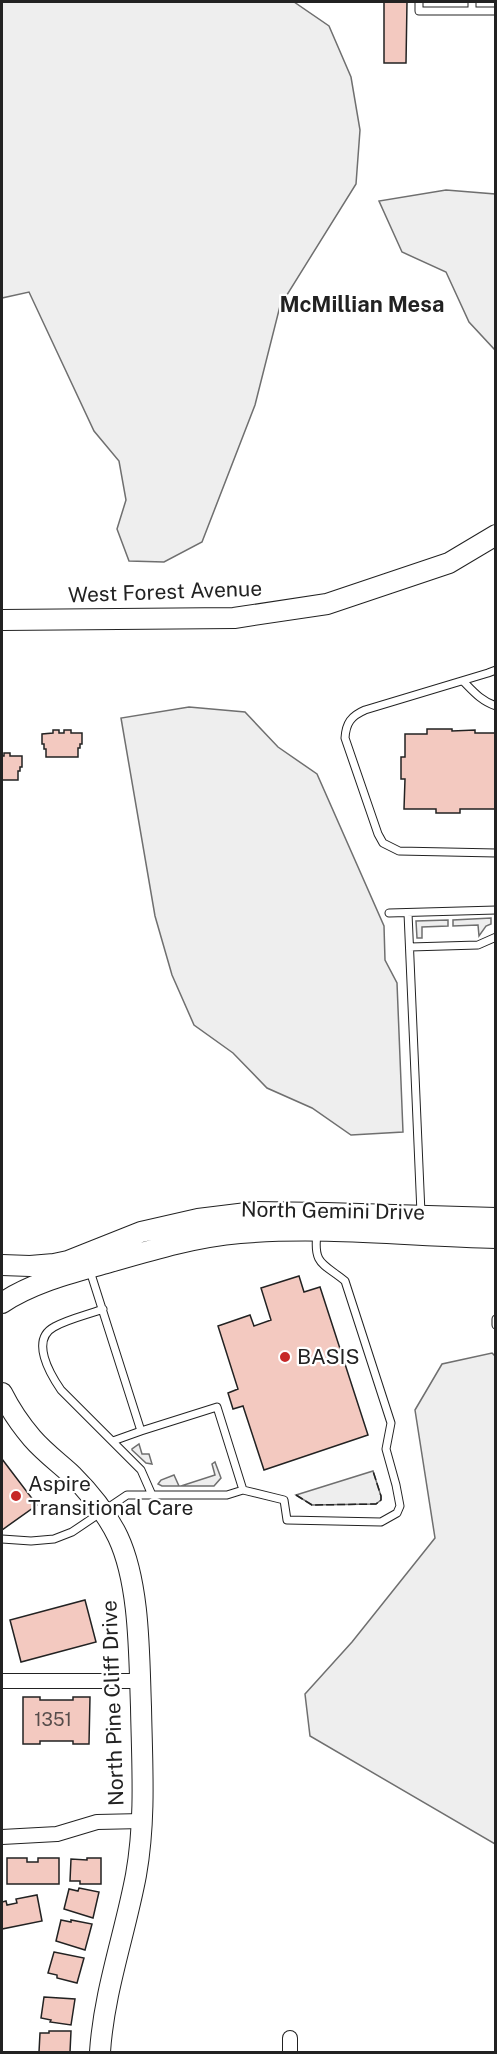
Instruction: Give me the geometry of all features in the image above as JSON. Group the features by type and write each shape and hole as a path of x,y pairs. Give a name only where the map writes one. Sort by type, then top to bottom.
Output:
{"street":[{"name":"West Forest Avenue","path":"2,620 234,618 327,604 449,563 495,535"},
{"name":"North Gemini Drive","path":"2,1265 30,1266 61,1262 141,1232 226,1215 277,1212 495,1218"},
{"name":"North Gemini Drive","path":"2,1282 2,1301 46,1280 190,1240 239,1233 317,1231 495,1238"},
{"name":"North Pine Cliff Drive","path":"2,1393 7,1405 33,1440 89,1493 102,1510 118,1537 130,1570 140,1681 142,1821 136,1873 111,1978 103,2019 100,2052"},
{"path":"2,1681 140,1681"},
{"path":"2,1837 57,1834 97,1822 142,1821"},
{"path":"290,2038 290,2052"}],"lane":[{"path":"419,2 419,11 495,11"},
{"path":"472,2 472,11"},
{"path":"495,669 354,715 346,729 345,738 383,843 399,851 495,853"},
{"path":"463,681 487,703 495,706"},
{"path":"389,913 495,910"},
{"path":"408,913 421,1216"},
{"path":"410,947 478,945 495,937"},
{"path":"2,1539 31,1541 54,1539 72,1532 127,1495 226,1495 243,1490 284,1500 287,1520 381,1522 397,1513 400,1506 386,1449 391,1423 345,1281 322,1265 316,1252 317,1231"},
{"path":"89,1268 141,1431"},
{"path":"103,1309 52,1328 44,1336 43,1355 52,1378 60,1390 141,1470 152,1495"},
{"path":"495,1318 495,1324"},
{"path":"113,1441 217,1407 243,1490"}],"shaded area":[{"path":"2,2 294,2 329,26 351,77 360,130 356,184 280,306 255,405 202,542 164,562 129,561 117,529 126,500 119,461 94,431 29,292 2,298"},
{"path":"446,190 495,194 495,350 469,322 446,272 402,252 379,201"},
{"path":"189,707 245,712 278,747 317,774 384,926 385,960 397,983 403,1132 351,1135 312,1108 267,1088 233,1053 194,1025 172,975 155,916 121,718"},
{"path":"491,918 491,924 486,926 479,936 478,925 453,926 453,920"},
{"path":"448,920 448,926 422,927 422,938 417,938 416,921"},
{"path":"492,1353 496,1357 495,1844 310,1736 305,1694 352,1642 435,1538 415,1410 442,1364"},
{"path":"139,1444 142,1454 149,1454 152,1464 146,1463 132,1450"},
{"path":"215,1462 221,1478 214,1486 181,1486 215,1475 212,1464"},
{"path":"373,1471 381,1496 381,1500 376,1504 312,1505 296,1495"},
{"path":"174,1475 179,1486 158,1484 161,1480"}],"building":[{"path":"384,2 407,2 406,63 384,63"},
{"path":"427,729 496,733 496,809 460,809 460,813 436,813 436,809 404,809 405,779 401,779 401,757 405,757 405,734 427,734"},
{"path":"53,730 59,730 59,733 71,730 71,733 82,733 82,744 78,748 78,757 46,757 42,734 53,733"},
{"path":"4,753 10,753 10,756 22,756 22,767 18,771 18,780 2,780"},
{"name":"BASIS","path":"299,1276 304,1292 320,1287 368,1435 264,1470 243,1406 233,1409 228,1393 238,1389 218,1326 250,1315 254,1326 271,1320 261,1288"},
{"name":"Aspire Transitional Care","path":"2,1459 37,1505 2,1530"},
{"path":"85,1600 96,1642 21,1662 10,1620"},
{"path":"23,1697 40,1697 40,1700 73,1700 73,1697 90,1697 89,1744 73,1744 73,1741 40,1741 40,1744 23,1744"},
{"path":"7,1858 27,1858 27,1862 38,1862 38,1858 59,1858 59,1884 7,1884"},
{"path":"87,1858 101,1858 101,1884 80,1884 80,1881 70,1881 71,1859 87,1860"},
{"path":"79,1888 99,1892 93,1918 64,1909 69,1889 78,1891"},
{"path":"37,1895 42,1921 2,1929 2,1902 6,1901 7,1905 17,1903 16,1899"},
{"path":"61,1920 92,1924 85,1950 56,1941"},
{"path":"54,1952 84,1958 77,1983 48,1973"},
{"path":"44,1997 75,1999 71,2025 50,2022 51,2020 41,2018"},
{"path":"49,2031 71,2031 70,2052 39,2052 40,2033 49,2033"}],"fence":[{"path":"296,1495 312,1505 376,1504 381,1500 381,1496 373,1471"}],"place":[{"name":"BASIS","path":"285,1357"},
{"name":"Aspire Transitional Care","path":"16,1496"}],"district":[{"name":"McMillian Mesa","path":"362,304"}]}
